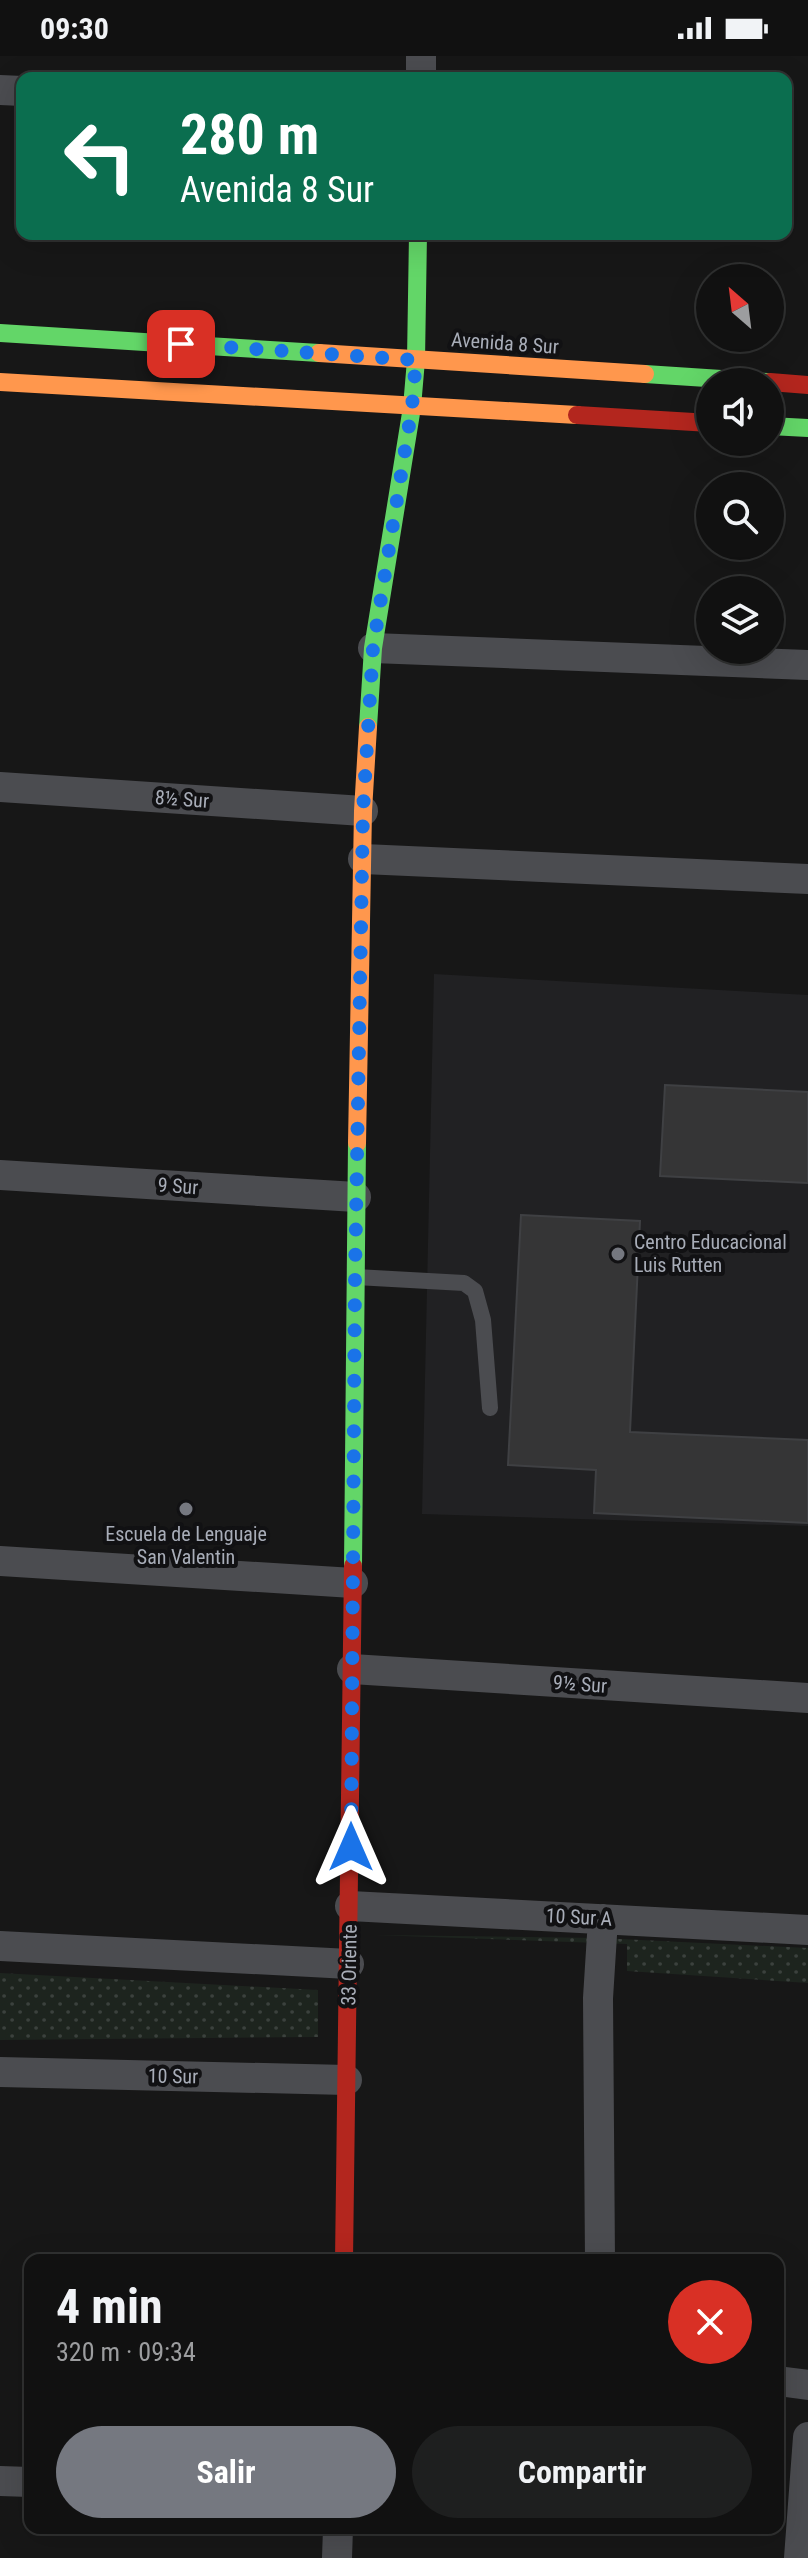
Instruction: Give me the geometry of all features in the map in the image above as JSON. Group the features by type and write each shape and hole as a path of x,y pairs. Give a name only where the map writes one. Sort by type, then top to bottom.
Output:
{"street":[{"name":"33 Oriente","path":"344,2254 363,811 373,648 412,407 418,240"},
{"name":"Avenida 8 Sur","path":"0,333 696,378"},
{"path":"0,382 696,422"},
{"name":"Avenida 8 Sur","path":"784,383 808,385"},
{"path":"784,427 808,428"},
{"path":"373,648 808,665"},
{"name":"8½ Sur","path":"0,787 363,811"},
{"path":"363,859 808,879"},
{"name":"9 Sur","path":"0,1175 356,1197"},
{"path":"0,1561 353,1583"},
{"name":"9½ Sur","path":"352,1669 808,1698"},
{"name":"10 Sur A","path":"350,1906 808,1930"},
{"path":"600,2254 598,1998 603,1919"},
{"path":"0,1946 349,1964"},
{"name":"10 Sur","path":"0,2072 347,2080"},
{"path":"784,2382 808,2385"},
{"path":"799,2558 808,2437"},
{"path":"0,2481 24,2482"},
{"path":"337,2558 338,2534"}],"lane":[{"path":"355,1277 464,1283 475,1291 483,1320 490,1408"}],"shaded area":[{"name":"Centro Educacional Luis Rutten","path":"434,974 808,995 808,1526 422,1514"},
{"path":"375,1935 599,1938 808,1948 808,1983 627,1971 627,1944"},
{"path":"0,1973 318,1990 318,2037 0,2040"}],"building":[{"path":"665,1085 808,1092 808,1183 660,1176"},
{"path":"521,1215 640,1221 630,1432 808,1440 808,1523 594,1513 596,1470 508,1465"}],"traffic: fast":[{"path":"368,727 373,648 412,407 418,240"},
{"path":"0,333 319,353"},
{"path":"645,374 696,377"},
{"path":"784,427 808,428"},
{"path":"353,1566 357,1143"}],"traffic: slow":[{"path":"319,353 645,374"},
{"path":"0,382 577,415"},
{"path":"357,1143 363,811 368,727"}],"traffic: jam":[{"path":"784,383 808,385"},
{"path":"577,415 696,422"},
{"path":"344,2254 353,1566"}],"place":[{"name":"Centro Educacional Luis Rutten","path":"618,1254"},
{"name":"Escuela de Lenguaje San Valentin","path":"186,1509"}],"route":[{"path":"181,344 416,360 412,407 373,648 363,811 355,1277 351,1847"}]}
